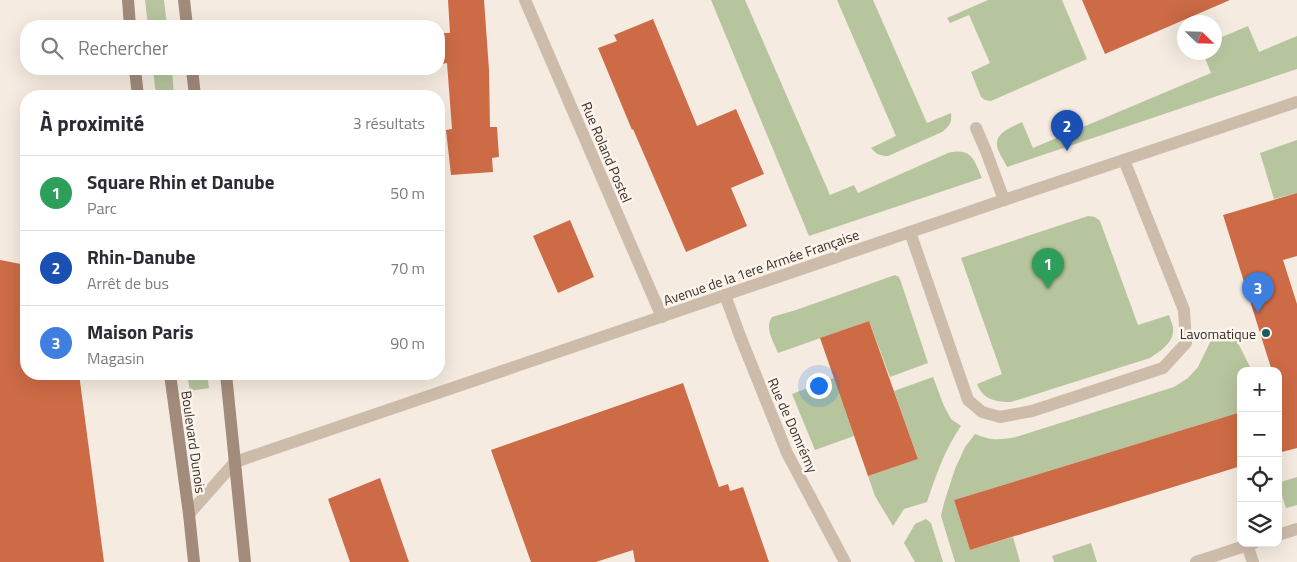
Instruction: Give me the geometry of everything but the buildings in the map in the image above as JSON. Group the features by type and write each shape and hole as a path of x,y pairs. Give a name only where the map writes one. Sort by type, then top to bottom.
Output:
{"main road":[{"path":"128,0 130,20"},
{"path":"184,0 186,20"},
{"path":"136,75 137,90"},
{"path":"193,75 194,90"},
{"name":"Boulevard Dunois","path":"171,380 194,562"},
{"path":"227,380 245,562"}],"street":[{"name":"Rue Roland Postel","path":"525,0 662,317"},
{"name":"Avenue de la 1ere Armée Française","path":"235,462 1297,102"},
{"path":"976,128 1004,200"},
{"path":"910,232 968,400 982,412 1000,417 1032,412 1163,368 1186,344 1184,310 1124,160"},
{"name":"Rue de Domrémy","path":"725,295 787,453 845,562"},
{"name":"Boulevard Dunois","path":"189,514 235,462"},
{"path":"1282,534 1297,529"},
{"path":"1196,562 1241,547"},
{"path":"1250,547 1252,562"}],"green space":[{"path":"145,0 164,0 166,20 147,20"},
{"path":"711,0 745,0 830,195 854,185 858,193 948,153 956,152 962,152 971,156 982,178 809,236"},
{"path":"837,0 873,0 927,123 951,113 950,124 945,130 888,156 878,154 871,148 896,136"},
{"path":"988,0 1062,0 1087,59 991,101 985,100 981,97 971,72 990,63 969,15 950,23 947,18"},
{"path":"1248,26 1259,52 1297,36 1297,69 1007,167 997,147 997,140 1009,128 1022,122 1033,148 1211,73 1206,60 1222,60 1222,37"},
{"path":"154,75 172,75 174,90 155,90"},
{"path":"1297,140 1297,193 1274,199 1260,153"},
{"path":"1088,216 1095,217 1100,221 1138,325 1169,315 1173,327 1170,342 1150,358 1011,402 995,401 986,397 977,384 1002,374 961,258"},
{"path":"895,275 899,277 901,282 928,363 890,377 869,321 778,353 769,330 772,317"},
{"path":"1233,333 1250,367 1237,367 1237,413 954,500 970,550 1013,537 1020,562 955,562 941,516 955,469 965,447 975,434 996,439 1016,437 1174,387 1188,378 1198,367 1211,340"},
{"path":"933,377 951,419 961,426 937,472 927,502 904,509 893,526 875,496 868,476 918,459 894,391"},
{"path":"834,378 854,436 815,450 792,394"},
{"path":"188,380 208,380 209,388 190,391"},
{"path":"1297,477 1297,505 1286,508 1282,496 1282,482"},
{"path":"926,519 931,523 943,562 915,562 904,543 915,524"},
{"path":"1091,543 1097,562 1054,562 1052,556"}],"place":[{"name":"Rhin-Danube","path":"1067,151"},
{"name":"Square Rhin et Danube","path":"1048,289"},
{"name":"Maison Paris","path":"1258,313"},
{"name":"Lavomatique","path":"1266,333"}]}
